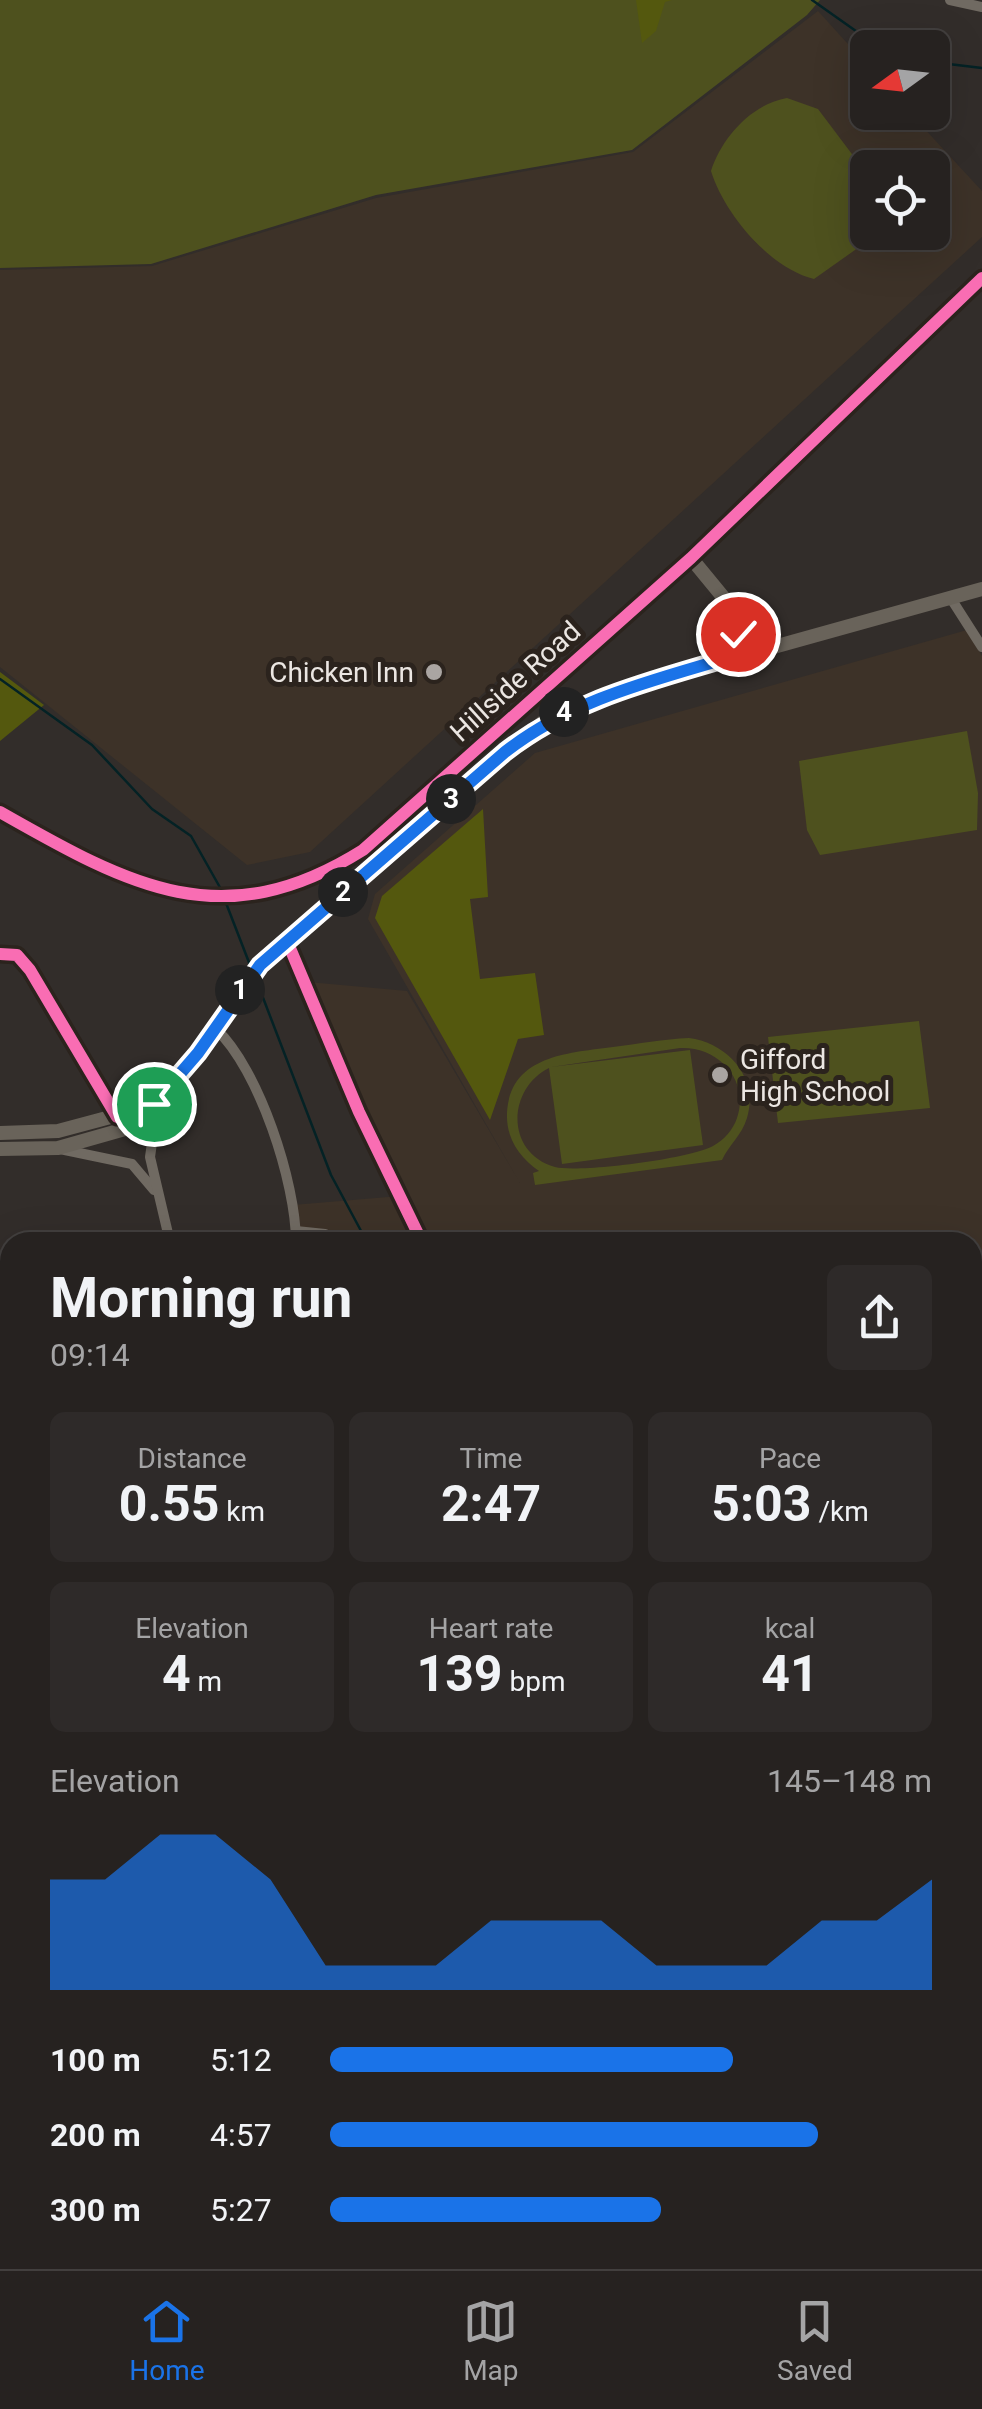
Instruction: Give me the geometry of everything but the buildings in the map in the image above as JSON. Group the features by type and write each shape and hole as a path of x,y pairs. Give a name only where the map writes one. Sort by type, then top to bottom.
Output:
{"street":[{"path":"950,0 982,7"},
{"name":"Hillside Road","path":"0,812 138,881 214,898 249,897 300,883 364,850 690,558 982,278"},
{"path":"690,558 728,603 741,654"},
{"path":"58,1148 124,1129 154,1104 176,1081 260,965 544,722 602,698 741,654 982,589"},
{"path":"950,597 982,647"},
{"path":"0,824 37,832"},
{"path":"287,940 359,1112 417,1232"},
{"path":"4,954 17,955 30,970 116,1118"},
{"path":"216,1028 238,1052 251,1078 282,1168 295,1232"},
{"path":"168,1232 150,1158 153,1136 176,1081"},
{"path":"0,1133 58,1131 116,1118 154,1104"},
{"path":"0,1149 58,1148 132,1164 160,1199"}],"shaded area":[{"path":"636,0 672,0 665,2 656,31 642,43"},
{"path":"818,11 850,46 850,130 926,130 944,150 850,150 850,250 950,250 950,156 982,191 982,237 310,852 247,865 0,667 0,270 152,266 376,198 633,152"},
{"name":"Gifford High School","path":"967,630 982,656 982,1232 293,1232 293,1205 400,1196 308,982 407,991 520,1183 368,919 375,894 535,753"},
{"path":"0,672 44,705 0,741"},
{"path":"483,809 488,897 470,899 480,979 535,973 544,1035 518,1039 490,1120 375,918 382,896"}],"green space":[{"path":"0,0 820,0 807,15 632,150 376,195 151,264 0,268"},
{"path":"787,98 818,109 850,151 850,250 855,250 814,279 781,263 751,237 726,204 711,171 722,147 739,125"},
{"path":"967,731 978,793 977,830 820,855 807,830 799,761"},
{"path":"919,1021 930,1108 778,1123 768,1037"},
{"path":"689,1038 728,1055 744,1076 748,1089 747,1118 722,1160 535,1185 533,1173 539,1171 515,1146 507,1122 511,1094 530,1068 561,1055","holes":["694,1049 728,1068 739,1091 735,1122 713,1146 659,1160 568,1168 539,1160 527,1149 520,1135 519,1105 525,1090 549,1068 562,1164 703,1145 690,1050 551,1067"]}],"waterway":[{"path":"812,0 854,30"},
{"path":"950,64 982,68"},
{"path":"0,679 92,745 152,809 191,836 222,891"},
{"path":"226,903 250,965"},
{"path":"257,982 331,1175 362,1232"}],"cycle path":[{"path":"0,812 92,862 178,892 221,896 266,892 313,877 363,850 691,558 982,278"},
{"path":"287,941 359,1112 417,1232"},
{"path":"0,954 17,955 30,970 117,1117"}],"place":[{"name":"Chicken Inn","path":"434,672"},
{"name":"Gifford High School","path":"720,1075"}],"route":[{"path":"154,1104 198,1053 260,965 505,752 544,722 576,706 741,654 738,634"}]}
